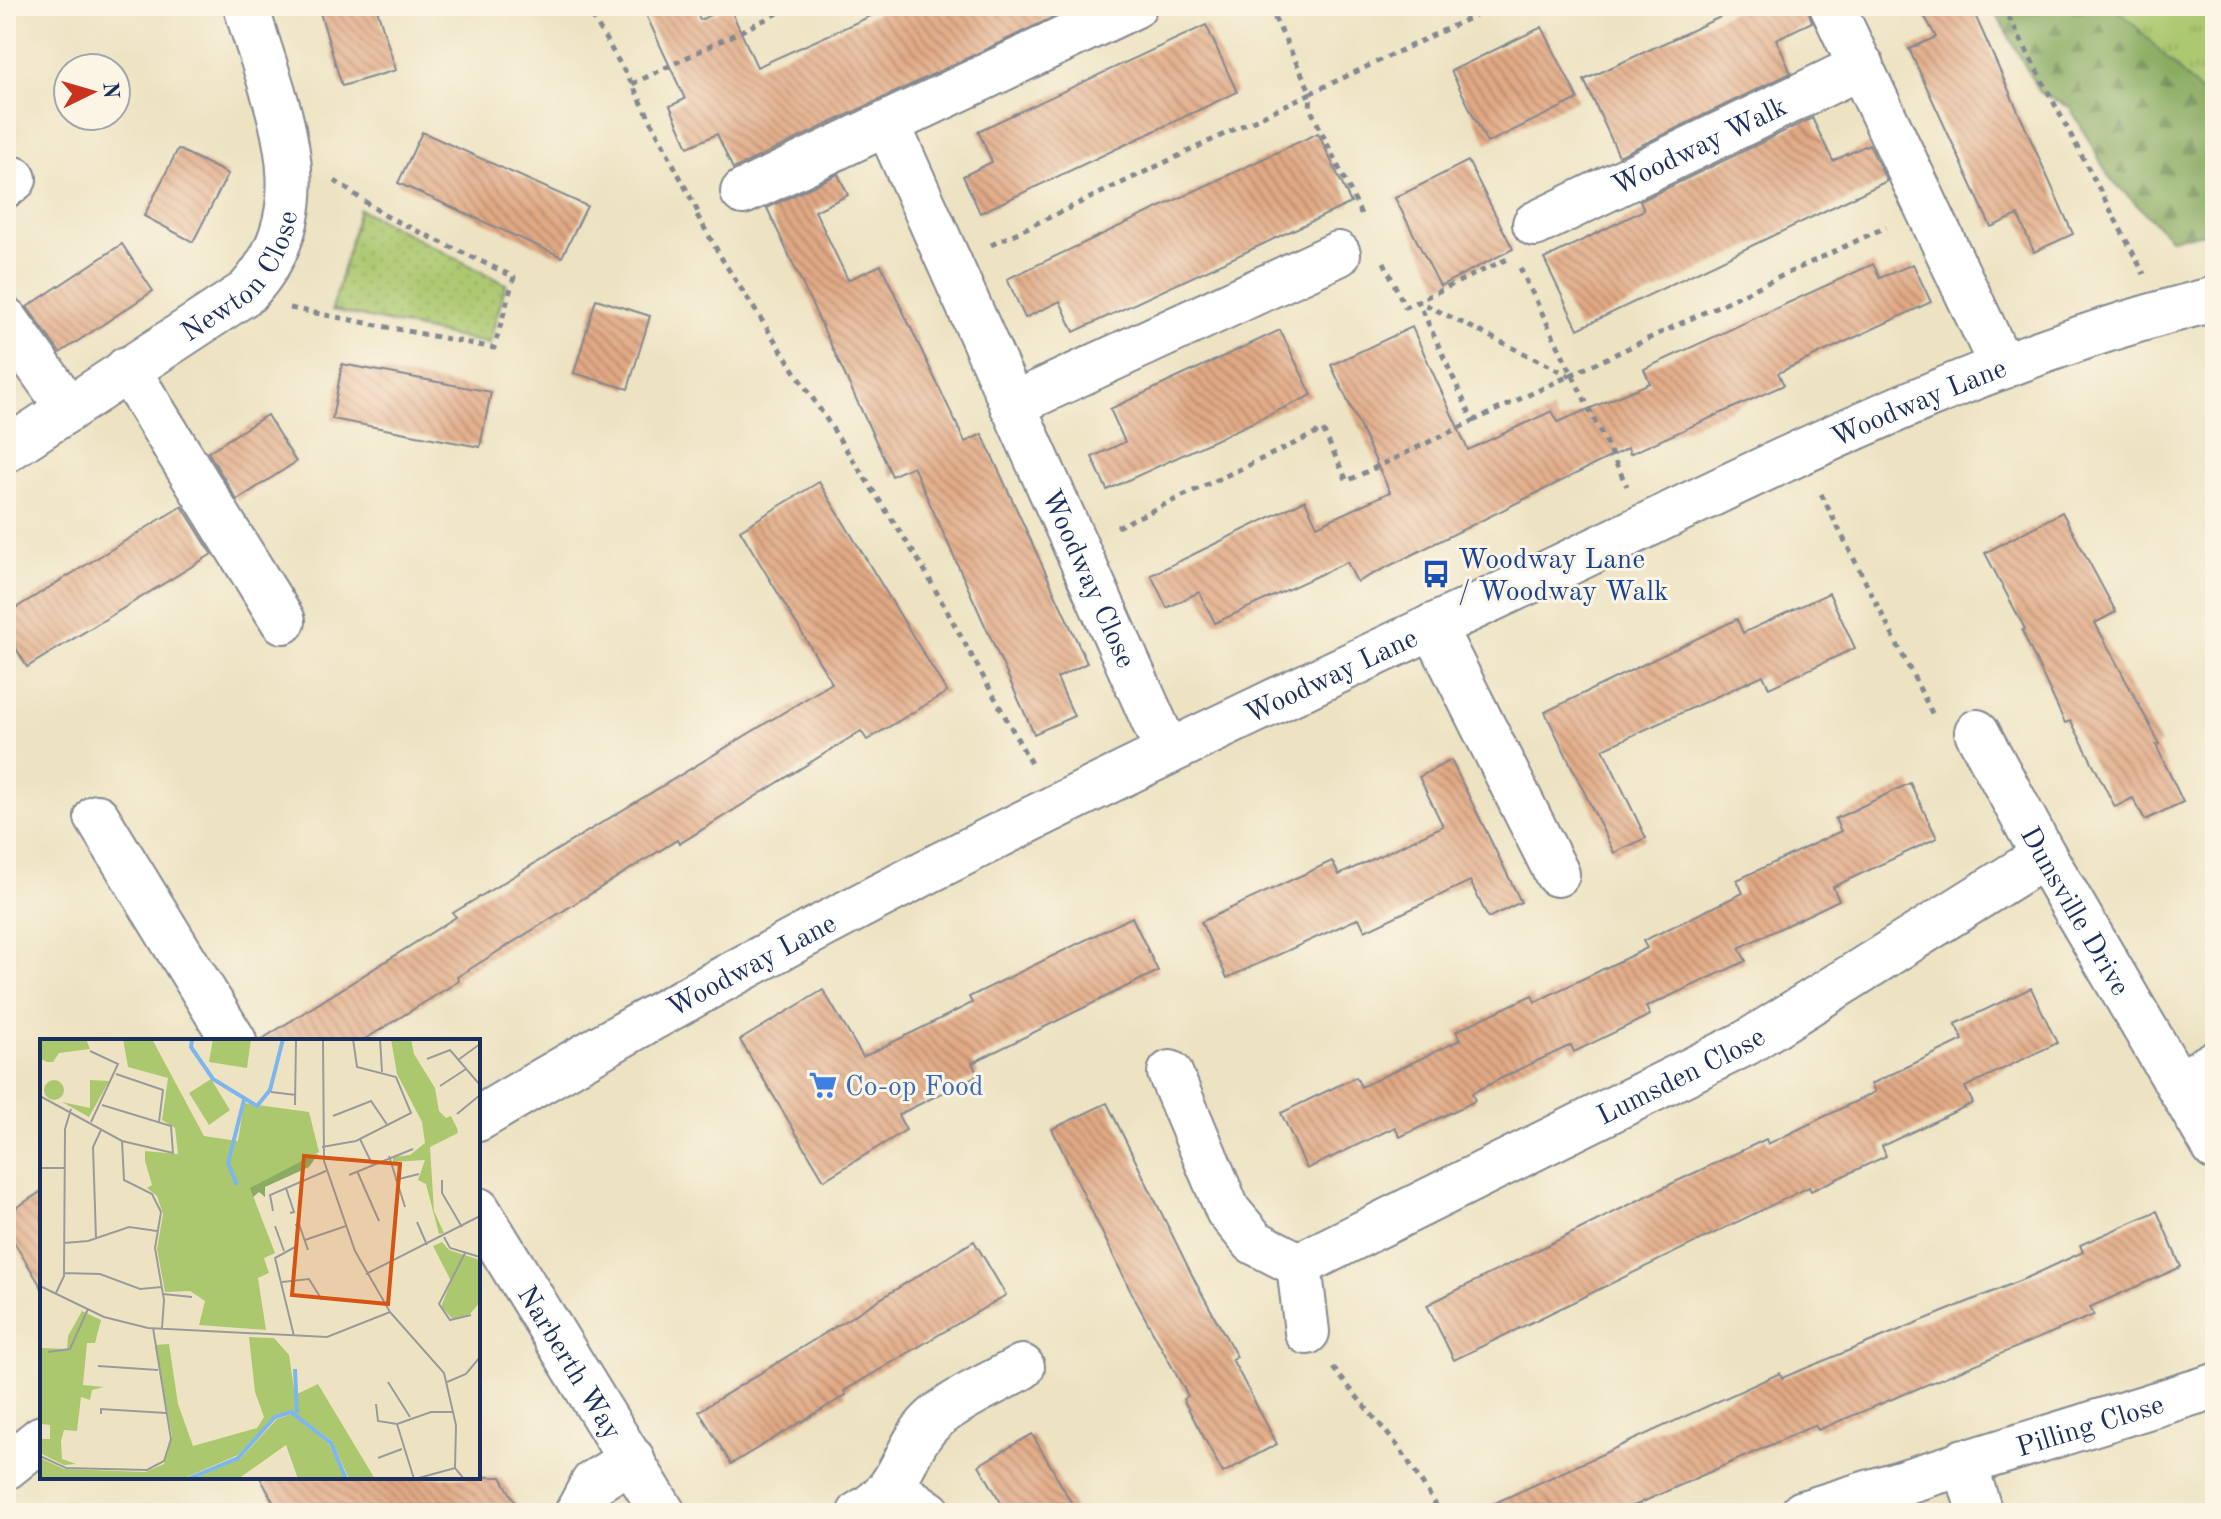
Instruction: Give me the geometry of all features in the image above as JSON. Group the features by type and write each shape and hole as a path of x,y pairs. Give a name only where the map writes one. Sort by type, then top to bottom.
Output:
{"street":[{"name":"Newton Close","path":"6,450 247,292 269,267 283,240 290,207 291,176 285,141 246,6"},
{"path":"743,192 1134,6"},
{"path":"1832,6 2002,367"},
{"name":"Woodway Walk","path":"1535,224 1862,66"},
{"name":"Woodway Close","path":"888,125 1167,751"},
{"path":"1012,405 1361,244"},
{"name":"Woodway Lane","path":"480,1118 792,939 1167,751 1801,454 2002,367 2159,313 2215,299"},
{"path":"6,320 69,409"},
{"path":"127,369 283,621"},
{"path":"1433,626 1557,874"},
{"name":"Dunsville Drive","path":"1977,732 2044,856 2197,1074 2215,1148"},
{"path":"97,817 233,1039"},
{"name":"Lumsden Close","path":"1299,1265 1655,1091 1746,1043 2044,856"},
{"path":"1170,1073 1228,1211 1254,1242 1299,1265 1307,1332"},
{"name":"Narberth Way","path":"480,1213 663,1513"},
{"path":"929,1513 876,1501 919,1436 936,1417 1022,1367"},
{"name":"Pilling Close","path":"1803,1513 2215,1386"},
{"path":"6,1467 40,1440"},
{"path":"577,1513 593,1483 632,1459"},
{"path":"1964,1461 1980,1513"}],"path":[{"path":"586,6 632,84 725,264 921,564 1052,807"},
{"path":"772,6 776,16"},
{"path":"632,84 793,6"},
{"path":"1269,6 1311,93 1310,108 1361,244 1405,307 1514,256 1647,526"},
{"path":"950,265 1178,153 1495,6"},
{"path":"2003,6 2141,268 2159,313"},
{"path":"2197,6 2215,18"},
{"path":"221,309 293,308 494,348 514,277 360,201 285,141"},
{"path":"697,215 743,192"},
{"path":"1076,547 1323,430 1347,481 1927,208"},
{"path":"1418,301 1572,377"},
{"path":"1418,301 1473,421"},
{"path":"1801,454 1941,730 1977,732"},
{"path":"1307,1332 1401,1450 1441,1513"}],"green space":[{"path":"1992,6 2135,6 2215,85 2215,232 2170,238 2110,178 2070,107 2040,93"},
{"path":"2118,6 2215,6 2215,106 2122,13"},
{"path":"359,209 506,284 489,344 332,310"}],"building":[{"path":"318,6 376,6 396,70 342,86"},
{"path":"642,6 693,6 700,20 729,6 757,67 893,6 1068,6 1062,13 733,169 717,134 688,147 670,106 685,99"},
{"path":"1744,6 1807,6 1812,22 1776,39 1791,73 1619,156 1584,80"},
{"path":"1919,6 1971,6 2073,234 2034,252 2018,215 1991,227 1909,49 1936,37"},
{"path":"1206,25 1237,92 980,213 963,176 992,162 978,131"},
{"path":"1542,27 1578,99 1487,143 1451,71"},
{"path":"1812,118 1833,161 1869,144 1887,181 1578,329 1544,259 1644,210 1640,201"},
{"path":"422,132 587,206 562,257 398,183"},
{"path":"1318,133 1351,203 1074,332 1060,301 1025,318 1007,279"},
{"path":"178,149 228,174 193,242 144,216"},
{"path":"1468,161 1513,249 1440,286 1395,198"},
{"path":"838,174 848,195 815,211 848,280 881,265 965,442 982,434 1087,663 1057,678 1074,716 1034,734 913,466 892,476 767,208"},
{"path":"122,244 153,291 60,353 27,307"},
{"path":"1873,264 1880,278 1913,264 1931,302 1778,373 1784,385 1630,454 1628,448 1357,582 1347,562 1215,623 1199,592 1167,608 1151,575 1305,500 1317,526 1390,492 1331,365 1412,327 1468,450 1552,411 1558,422 1650,383 1644,369"},
{"path":"596,299 650,316 628,389 574,373"},
{"path":"1280,330 1312,395 1107,490 1092,457 1125,442 1110,409"},
{"path":"342,364 491,392 480,447 332,419"},
{"path":"267,415 296,462 237,500 208,452"},
{"path":"819,482 947,692 867,740 861,731 679,844 677,840 457,977 459,981 365,1039 262,1039 456,917 453,913 832,683 740,530"},
{"path":"182,506 212,554 27,667 6,631 6,614"},
{"path":"2062,512 2116,612 2095,623 2160,744 2156,745 2183,802 2145,820 2133,798 2115,807 2071,721 2065,723 2022,631 2025,629 1985,553"},
{"path":"1829,593 1855,648 1769,688 1763,675 1603,749 1646,838 1614,853 1545,712 1737,619 1743,633"},
{"path":"1451,760 1521,902 1488,918 1470,881 1365,931 1359,918 1227,978 1201,922 1332,861 1339,875 1443,826 1419,777"},
{"path":"1910,783 1937,838 1833,887 1839,900 1739,948 1746,961 1646,1007 1650,1015 1574,1052 1571,1045 1472,1093 1475,1101 1400,1137 1395,1127 1307,1169 1281,1113 1356,1077 1361,1087 1460,1040 1456,1031 1532,995 1535,1002 1647,948 1643,941 1743,893 1737,880 1841,831 1835,819"},
{"path":"1132,917 1158,971 972,1063 978,1075 898,1115 906,1130 824,1180 740,1040 823,990 863,1057 972,1003 969,997"},
{"path":"2031,988 2057,1043 1965,1087 1973,1103 1882,1146 1886,1156 1811,1191 1809,1187 1454,1360 1427,1305 1671,1184 1766,1139 1768,1144 1875,1092 1871,1084 1963,1040 1955,1024"},
{"path":"1107,1103 1196,1283 1237,1357 1232,1359 1277,1444 1223,1473 1183,1399 1188,1396 1131,1292 1052,1129"},
{"path":"40,1192 40,1285 6,1229 6,1214"},
{"path":"2157,1211 2181,1267 2090,1307 2094,1315 1818,1430 1815,1425 1618,1513 1473,1513 1780,1373 1782,1378 2031,1276 2083,1252 2080,1245"},
{"path":"974,1241 1006,1295 844,1391 846,1395 731,1464 699,1411"},
{"path":"1032,1434 1077,1513 1007,1513 979,1465"},
{"path":"501,1477 521,1513 279,1513 261,1479"}],"place":[{"name":"Woodway Lane / Woodway Walk","path":"1436,574"},
{"name":"Co-op Food","path":"823,1085"}]}
